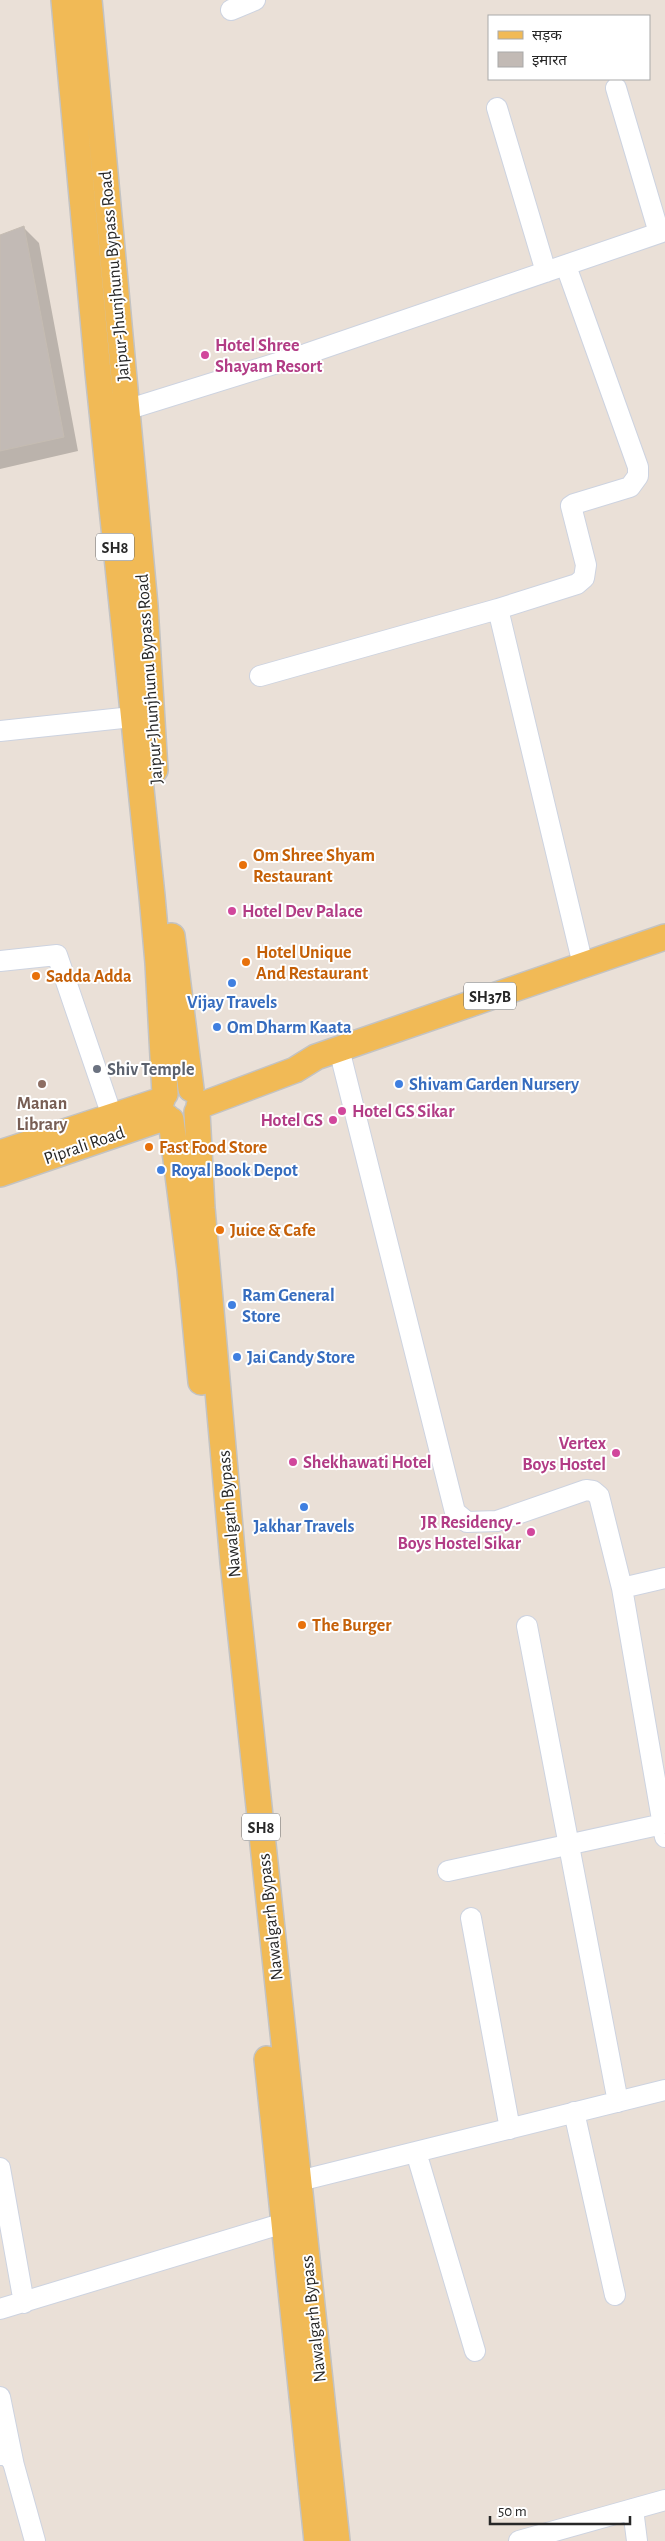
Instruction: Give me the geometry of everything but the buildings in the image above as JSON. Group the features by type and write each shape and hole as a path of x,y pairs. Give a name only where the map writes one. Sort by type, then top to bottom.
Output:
{"main road":[{"name":"SH8","path":"64,0 132,716 159,895 166,1108"},
{"name":"Jaipur-Jhunjhunu Bypass Road","path":"89,0 145,606 159,895 195,1100"},
{"name":"SH37B","path":"195,1100 295,1070 316,1057 665,937"},
{"path":"0,1153 112,1116 166,1108 186,1122 195,1100 179,1086 171,1088 166,1108"},
{"name":"Nawalgarh Bypass","path":"195,1100 202,1208 199,1269 284,2223 317,2541"},
{"name":"Nawalgarh Bypass","path":"166,1108 199,1269 233,1562 336,2541"},
{"name":"Piprali Road","path":"0,1174 166,1108"}],"street":[{"path":"231,10 255,0"},
{"path":"126,410 306,354 662,232 616,88"},
{"path":"498,108 546,272"},
{"path":"260,676 498,609 577,584 584,578 586,565 571,506 630,487 636,482 638,467 566,266"},
{"path":"498,609 583,965"},
{"path":"0,730 132,716"},
{"path":"0,961 57,955 112,1116"},
{"path":"339,1049 455,1512 467,1522 498,1521 586,1490 593,1491 598,1496 622,1588 664,1831 569,1845 448,1871"},
{"path":"622,1588 665,1578"},
{"path":"527,1626 618,2102"},
{"path":"471,1918 510,2129"},
{"path":"299,2181 665,2090"},
{"path":"574,2112 615,2295"},
{"path":"416,2152 475,2351"},
{"path":"0,2168 24,2303"},
{"path":"0,2309 284,2223"},
{"path":"0,2397 7,2461 35,2541"},
{"path":"519,2541 544,2538 665,2500"},
{"path":"633,2509 637,2541"}],"place":[{"name":"Hotel Shree Shayam Resort","path":"205,355"},
{"name":"Om Shree Shyam Restaurant","path":"243,865"},
{"name":"Hotel Dev Palace","path":"232,911"},
{"name":"Hotel Unique And Restaurant","path":"246,962"},
{"name":"Sadda Adda","path":"36,976"},
{"name":"Vijay Travels","path":"232,983"},
{"name":"Om Dharm Kaata","path":"217,1027"},
{"name":"Shiv Temple","path":"97,1069"},
{"name":"Manan Library","path":"42,1084"},
{"name":"Shivam Garden Nursery","path":"399,1084"},
{"name":"Hotel GS Sikar","path":"342,1111"},
{"name":"Hotel GS","path":"333,1120"},
{"name":"Fast Food Store","path":"149,1147"},
{"name":"Royal Book Depot","path":"161,1170"},
{"name":"Juice & Cafe","path":"220,1230"},
{"name":"Ram General Store","path":"232,1305"},
{"name":"Jai Candy Store","path":"237,1357"},
{"name":"Vertex Boys Hostel","path":"616,1453"},
{"name":"Shekhawati Hotel","path":"293,1462"},
{"name":"Jakhar Travels","path":"304,1507"},
{"name":"JR Residency - Boys Hostel Sikar","path":"531,1532"},
{"name":"The Burger","path":"302,1625"}]}
